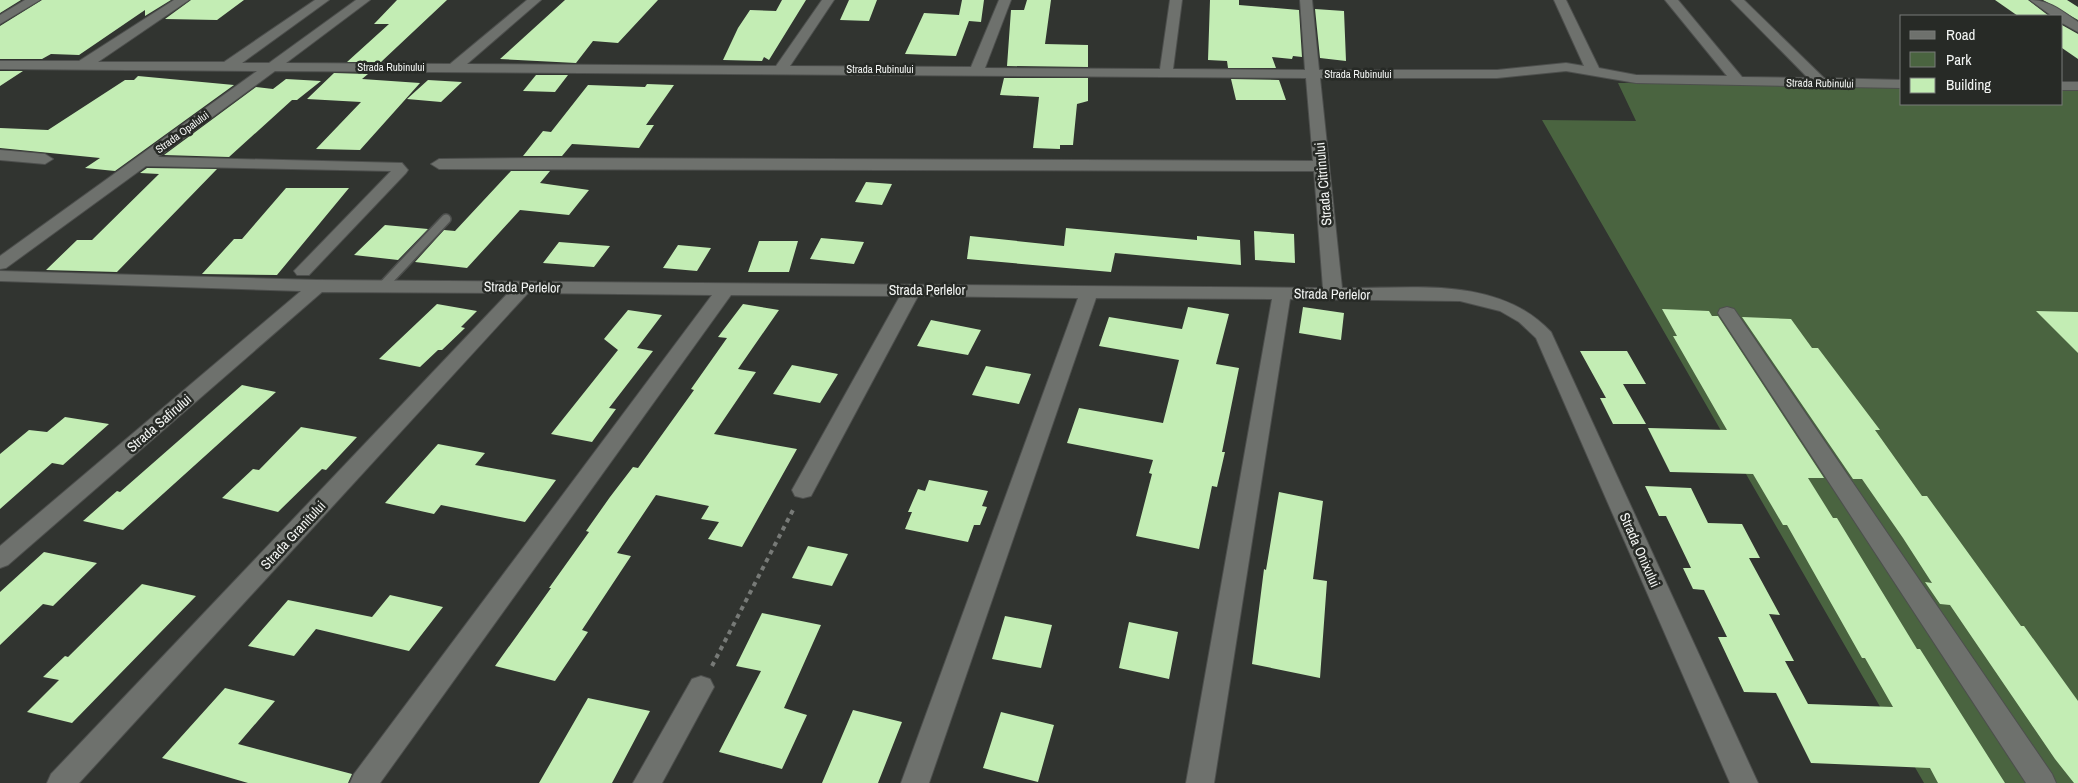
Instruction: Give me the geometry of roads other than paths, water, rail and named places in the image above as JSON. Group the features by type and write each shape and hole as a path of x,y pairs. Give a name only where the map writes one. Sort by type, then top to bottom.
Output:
{"street":[{"path":"0,20 34,0"},
{"path":"83,65 184,0"},
{"path":"228,66 323,0"},
{"name":"Strada Opalului","path":"0,264 364,0"},
{"path":"455,67 536,0"},
{"path":"782,68 828,0"},
{"path":"977,70 1005,0"},
{"path":"1166,72 1176,0"},
{"name":"Strada Citrinului","path":"1306,0 1332,294"},
{"path":"1560,0 1593,71"},
{"path":"1670,0 1738,81"},
{"path":"1737,0 1821,83"},
{"path":"2036,0 2058,15"},
{"path":"2063,18 2078,28"},
{"name":"Strada Rubinului","path":"0,65 782,68 1312,74 1497,74 1566,67 1622,78 1900,84"},
{"path":"2063,86 2078,86"},
{"path":"0,155 46,159"},
{"path":"143,161 396,166 400,170 303,271"},
{"path":"440,164 1322,166"},
{"name":"Strada Perlelor","path":"0,276 318,286 1460,295 1484,298 1509,307 1530,319"},
{"name":"Strada Safirului","path":"0,559 318,286"},
{"name":"Strada Granitului","path":"62,783 524,287"},
{"path":"364,783 726,289"},
{"path":"802,490 912,290"},
{"path":"916,783 1089,292"},
{"path":"1200,783 1282,294"},
{"path":"1727,313 2042,783"},
{"name":"Strada Onixului","path":"1530,319 1544,336 1744,783"},
{"path":"648,783 701,686"}],"lane":[{"path":"383,286 446,219"}]}
